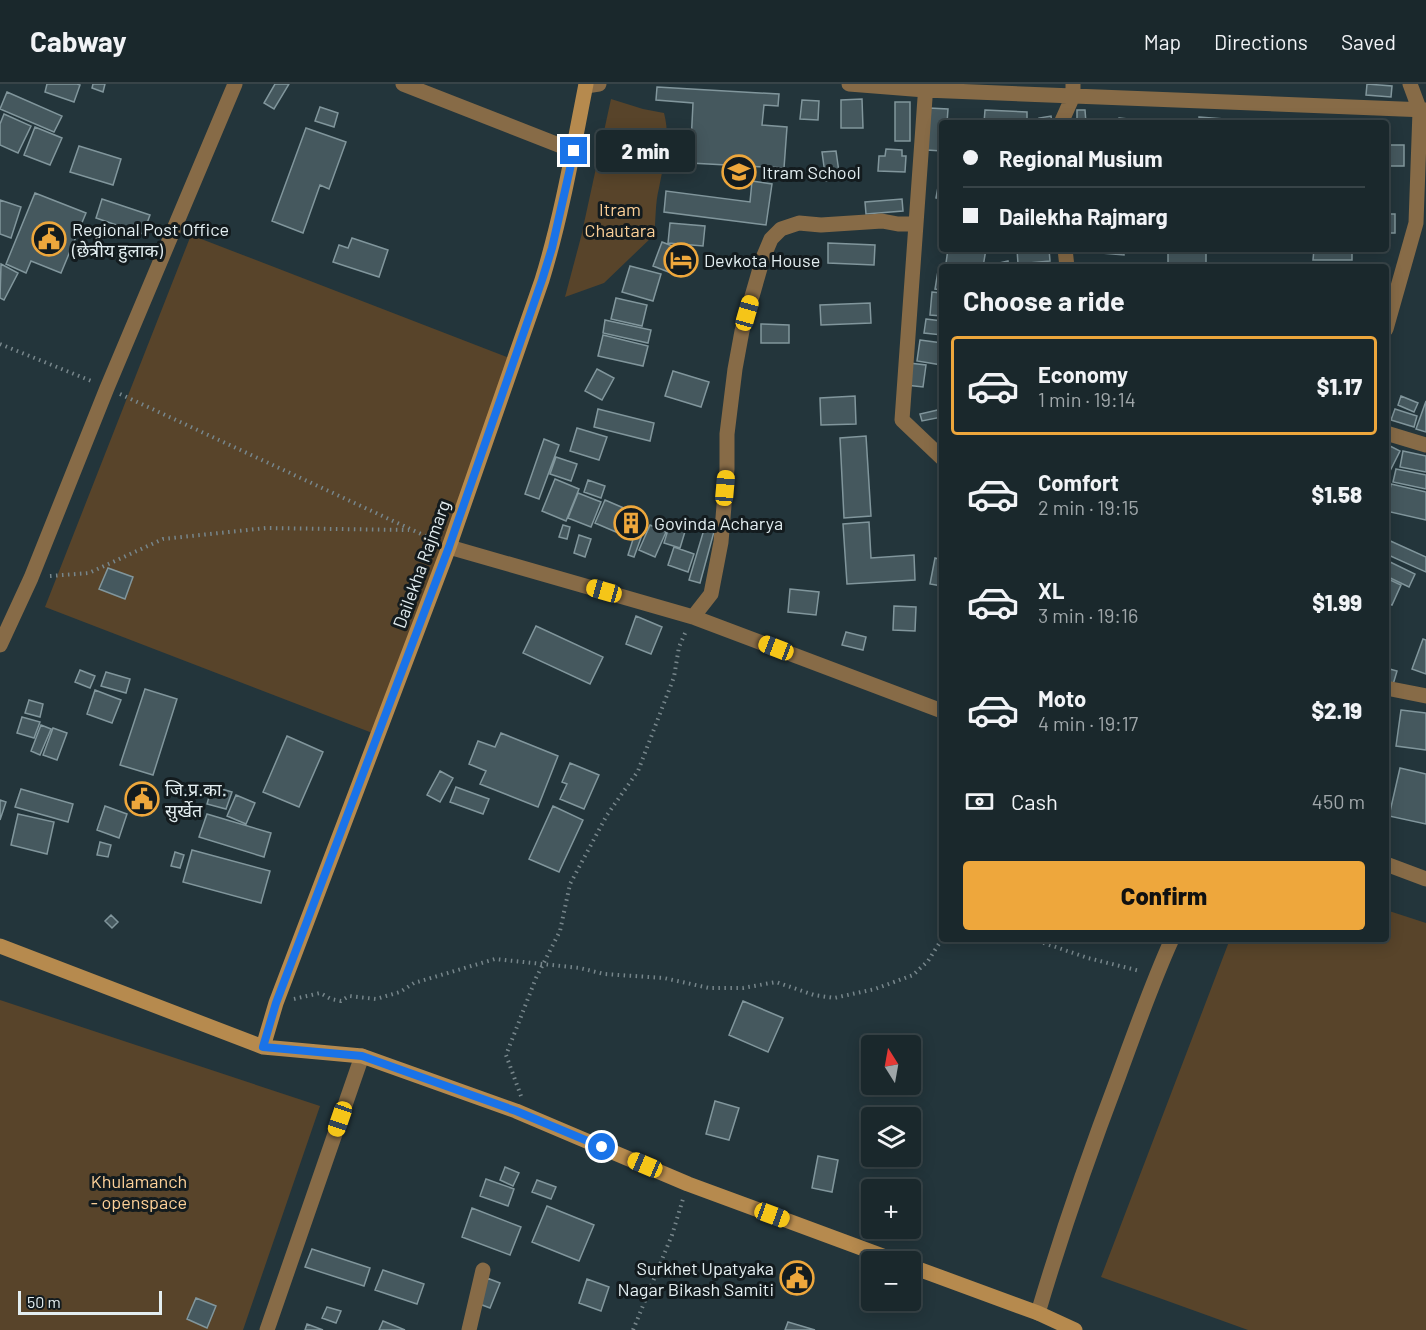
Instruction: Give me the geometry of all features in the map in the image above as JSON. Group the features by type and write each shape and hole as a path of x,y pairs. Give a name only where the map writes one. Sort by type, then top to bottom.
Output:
{"main road":[{"name":"Dailekha Rajmarg","path":"263,1047 276,1003 449,547 542,280 552,248 590,85"},
{"path":"0,946 263,1047 362,1056 516,1111 688,1184 869,1251"},
{"path":"921,1270 1038,1313 1075,1330"}],"street":[{"path":"0,645 31,578 107,388 235,84"},
{"path":"403,84 574,151"},
{"path":"849,84 1073,90 1423,111"},
{"path":"1389,318 1416,223 1423,111 1410,84"},
{"path":"926,87 902,420 939,455"},
{"path":"1062,120 1073,90"},
{"path":"693,617 711,594 721,542 727,469 727,434 735,369 742,331 771,239 781,229 799,223 821,225 882,221 915,224"},
{"path":"1389,434 1426,445"},
{"path":"449,547 693,617 939,710"},
{"path":"1389,689 1426,696"},
{"path":"1389,865 1426,879"},
{"path":"1038,1313 1079,1183 1156,973 1171,942"},
{"path":"267,1330 362,1056"},
{"path":"469,1330 483,1270"}],"path":[{"path":"0,344 107,388 449,547"},
{"path":"31,578 89,573 163,539 266,528 413,530"},
{"path":"516,1111 522,1100 518,1083 506,1055 536,978 560,931 570,884 607,815 638,771 674,677 679,646 693,617"},
{"path":"276,1003 320,993 330,999 341,1001 349,996 376,999 400,992 414,983 495,959 591,970 603,974 625,974 642,978 674,980 709,988 743,988 776,982 814,995 834,998 875,989 913,975 928,961 940,942"},
{"path":"1041,942 1088,958 1151,974 1156,973"},
{"path":"633,1330 672,1235 688,1184"}],"green space":[{"name":"Itram Chautara","path":"611,99 664,113 667,142 657,200 654,235 604,283 565,297 581,237"},
{"path":"191,235 520,362 375,734 45,607"},
{"path":"1389,911 1426,923 1426,1330 1248,1330 1101,1277 1229,942 1389,942"},
{"name":"Khulamanch - openspace","path":"0,1000 320,1106 243,1330 0,1330"}],"building":[{"path":"47,84 80,85 74,102 45,92"},
{"path":"93,84 105,84 103,92 92,88"},
{"path":"275,84 289,84 274,109 264,103"},
{"path":"1367,84 1392,86 1391,97 1366,95"},
{"path":"657,87 779,94 778,106 764,105 762,125 787,127 784,168 690,163 693,103 656,100"},
{"path":"7,92 62,116 54,132 0,109"},
{"path":"862,99 863,128 841,128 841,100"},
{"path":"802,100 819,101 818,120 800,119"},
{"path":"895,102 910,102 910,141 895,141"},
{"path":"320,107 338,113 334,127 315,121"},
{"path":"929,108 948,109 947,120 939,120 939,151 927,150"},
{"path":"985,110 1027,112 1027,120 984,120"},
{"path":"1077,110 1085,110 1086,120 1077,120"},
{"path":"4,114 31,126 18,153 0,145 0,124"},
{"path":"1051,116 1052,120 1039,120 1039,118"},
{"path":"1199,117 1237,120 1199,120"},
{"path":"35,127 62,138 50,165 24,155"},
{"path":"306,128 346,142 329,189 320,185 303,233 272,221"},
{"path":"1389,145 1404,145 1404,166 1389,166"},
{"path":"79,146 121,159 113,185 70,172"},
{"path":"886,149 902,150 902,156 906,156 905,172 878,171 879,156 885,156"},
{"path":"836,151 840,179 826,181 822,152"},
{"path":"752,181 772,184 766,225 664,212 666,191 750,202"},
{"path":"938,187 939,187 939,198 936,198"},
{"path":"35,193 86,213 61,273 31,261 26,273 6,264"},
{"path":"102,199 150,215 143,234 96,218"},
{"path":"902,199 903,211 866,214 865,202"},
{"path":"0,200 21,207 11,238 0,234"},
{"path":"1389,214 1395,214 1395,233 1389,233"},
{"path":"670,223 705,226 703,246 668,243"},
{"path":"352,238 388,250 379,277 333,262 339,245 348,248"},
{"path":"662,242 688,252 679,276 653,266"},
{"path":"828,243 875,245 874,265 828,263"},
{"path":"948,252 986,252 984,264 946,263"},
{"path":"1017,252 1049,252 1050,261 1018,264"},
{"path":"1090,252 1124,252 1124,255"},
{"path":"1168,252 1206,252 1206,264 1168,264"},
{"path":"1314,252 1352,252 1352,260 1313,260"},
{"path":"1,264 18,273 4,300 0,298"},
{"path":"630,266 661,274 653,301 622,292"},
{"path":"938,271 939,271 939,290 935,289"},
{"path":"932,292 939,293 939,316 930,315"},
{"path":"616,298 647,305 642,326 611,319"},
{"path":"870,303 871,323 821,325 820,305"},
{"path":"926,319 939,321 939,335 924,333"},
{"path":"605,320 651,330 648,343 603,333"},
{"path":"761,324 789,325 789,343 761,343"},
{"path":"603,335 648,346 643,366 598,356"},
{"path":"920,340 939,343 939,365 917,361"},
{"path":"909,363 926,365 923,387 906,385"},
{"path":"597,369 614,378 602,400 585,391"},
{"path":"673,371 709,382 701,407 665,396"},
{"path":"855,396 856,424 821,425 820,398"},
{"path":"1401,396 1418,403 1414,412 1398,405"},
{"path":"1426,401 1426,432 1416,429"},
{"path":"598,409 654,423 650,441 594,427"},
{"path":"1395,409 1417,416 1414,427 1391,420"},
{"path":"939,410 939,418 922,421 920,414"},
{"path":"577,428 607,437 599,460 570,451"},
{"path":"866,436 871,516 844,518 840,438"},
{"path":"544,439 559,445 539,499 525,494"},
{"path":"1389,446 1400,451 1389,473"},
{"path":"1403,451 1426,456 1426,472 1400,467"},
{"path":"556,457 577,464 571,481 550,474"},
{"path":"1396,469 1426,475 1426,489 1393,482"},
{"path":"555,479 579,489 566,521 542,511"},
{"path":"588,480 605,486 601,498 584,492"},
{"path":"1391,484 1426,492 1426,520 1389,512"},
{"path":"578,493 601,502 591,527 568,518"},
{"path":"605,500 626,509 616,532 595,523"},
{"name":"Govinda Acharya","path":"631,510 640,514 631,536 621,532"},
{"path":"671,520 687,525 680,548 664,543"},
{"path":"869,522 871,558 914,555 915,580 847,584 843,524"},
{"path":"563,525 570,527 567,539 559,537"},
{"path":"650,525 666,532 655,557 639,550"},
{"path":"705,526 715,528 700,583 689,580"},
{"path":"635,533 642,535 634,557 628,555"},
{"path":"579,535 591,539 585,557 574,553"},
{"path":"1389,540 1426,557 1426,572 1389,555"},
{"path":"674,547 694,554 688,572 668,565"},
{"path":"935,558 939,559 939,586 930,584"},
{"path":"1389,561 1415,574 1409,587 1389,577"},
{"path":"108,568 133,577 125,599 99,589"},
{"path":"1389,579 1401,585 1392,605 1389,604"},
{"path":"790,589 819,592 816,615 788,612"},
{"path":"894,606 916,607 915,631 893,630"},
{"path":"636,616 662,627 651,654 626,644"},
{"path":"536,626 603,657 590,684 523,653"},
{"path":"846,632 866,637 863,650 842,645"},
{"path":"1423,639 1426,640 1426,674 1412,669"},
{"path":"1389,669 1397,671 1392,688 1389,687"},
{"path":"80,670 95,676 90,688 75,682"},
{"path":"106,672 130,679 126,693 101,686"},
{"path":"145,689 177,699 153,775 120,765"},
{"path":"95,690 121,700 112,723 87,714"},
{"path":"29,700 43,704 40,717 25,713"},
{"path":"1401,710 1426,713 1426,750 1396,746"},
{"path":"22,717 40,722 34,738 17,733"},
{"path":"41,725 51,729 40,755 31,751"},
{"path":"53,728 67,733 57,760 43,755"},
{"path":"501,733 558,756 538,807 480,784 486,771 469,764 478,741 495,747"},
{"path":"287,736 323,752 299,807 263,792"},
{"path":"570,763 599,775 584,809 560,799 567,784 562,782"},
{"path":"1400,768 1426,774 1426,824 1389,816"},
{"path":"440,771 453,778 440,802 427,795"},
{"path":"212,786 232,792 226,809 207,804"},
{"path":"456,787 489,799 483,814 450,802"},
{"path":"21,789 73,804 68,822 15,807"},
{"path":"236,795 255,803 246,824 227,816"},
{"path":"0,800 6,802 0,820"},
{"path":"105,806 127,814 119,838 97,830"},
{"path":"553,806 583,820 559,872 529,859"},
{"path":"18,814 54,822 47,854 11,845"},
{"path":"207,814 271,833 264,857 199,837"},
{"path":"100,842 111,845 108,857 97,855"},
{"path":"192,850 270,871 261,903 183,882"},
{"path":"175,852 184,855 180,868 171,866"},
{"path":"111,915 118,922 112,928 105,921"},
{"path":"743,1001 783,1018 768,1052 729,1035"},
{"path":"715,1101 739,1108 729,1140 706,1134"},
{"path":"818,1156 838,1160 832,1192 812,1188"},
{"path":"505,1167 519,1173 513,1186 500,1180"},
{"path":"486,1179 514,1189 508,1206 480,1196"},
{"path":"537,1180 556,1187 551,1199 532,1192"},
{"path":"547,1206 594,1225 579,1261 532,1242"},
{"path":"472,1208 521,1227 510,1255 462,1237"},
{"path":"312,1249 370,1268 364,1286 305,1267"},
{"path":"383,1270 424,1284 417,1304 375,1290"},
{"path":"487,1278 500,1283 490,1308 477,1303"},
{"path":"587,1279 609,1287 601,1311 579,1303"},
{"path":"196,1298 216,1306 207,1328 187,1319"},
{"path":"327,1307 341,1311 336,1323 322,1318"},
{"path":"383,1321 405,1330 379,1330"},
{"path":"788,1322 815,1330 785,1330"},
{"path":"307,1324 323,1330 305,1330"}],"place":[{"name":"Itram School","path":"739,172"},
{"name":"Regional Post Office (छेत्रीय हुलाक)","path":"49,239"},
{"name":"Devkota House","path":"681,260"},
{"name":"Govinda Acharya","path":"631,523"},
{"name":"जि.प्र.का. सुर्खेत","path":"142,799"},
{"name":"Surkhet Upatyaka Nagar Bikash Samiti","path":"797,1278"}],"route":[{"path":"574,151 552,248 542,280 449,547 276,1003 263,1047 362,1056 516,1111 602,1147"}]}
